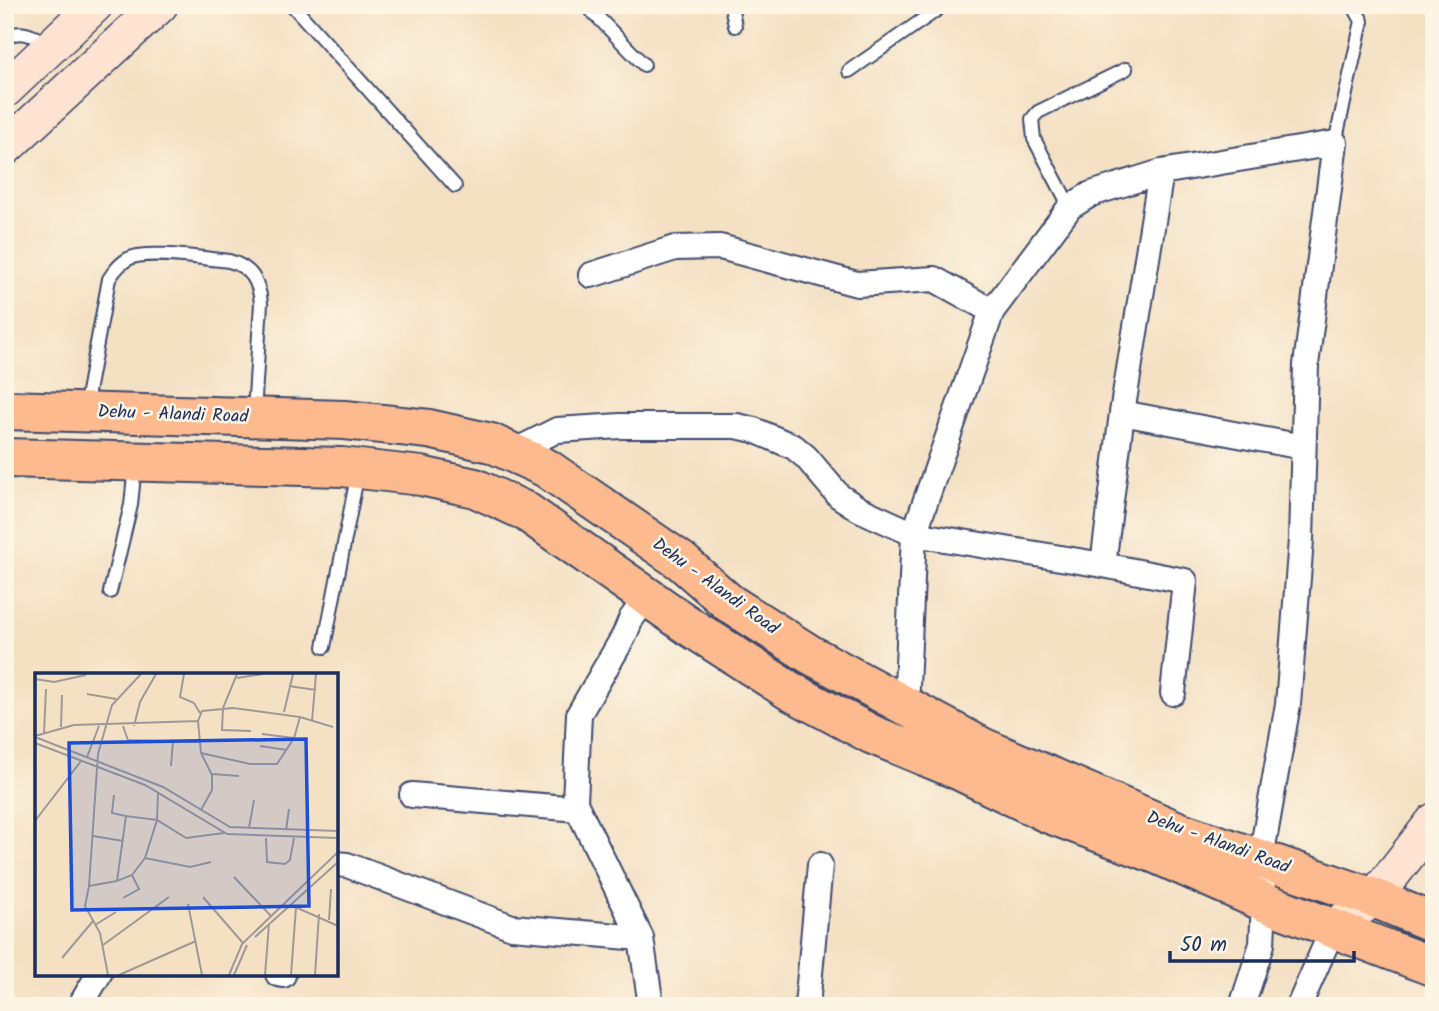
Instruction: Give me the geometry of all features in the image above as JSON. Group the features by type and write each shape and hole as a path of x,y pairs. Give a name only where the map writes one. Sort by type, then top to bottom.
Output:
{"main road":[{"path":"5,90 95,5"},
{"path":"104,5 125,36"},
{"path":"5,148 160,5"},
{"name":"Dehu - Alandi Road","path":"5,410 345,420 429,429 491,443 546,468 681,561 729,603 810,655 982,747 1178,831 1374,898 1434,923"},
{"name":"Dehu - Alandi Road","path":"5,458 359,469 421,476 475,488 525,510 690,626 790,691 872,734 958,770 1047,813 1156,854 1264,902 1434,967"},
{"path":"1333,928 1374,898 1434,821"}],"street":[{"path":"906,708 914,534 992,311 1070,207 1091,194 1161,172 1335,143 1306,365 1301,540 1288,704 1261,858 1264,902 1262,944 1241,1006"},
{"path":"1103,565 1122,413 1161,172"},
{"path":"592,275 675,248 720,247 857,284 934,279 992,311"},
{"path":"1122,413 1303,447"},
{"path":"511,453 557,430 621,426 737,426 754,430 794,447 839,496 859,509 914,534 1185,581 1172,693"},
{"path":"648,596 631,619 579,714 575,803 641,938 651,1006"},
{"path":"412,795 578,809"},
{"path":"338,864 370,873 512,928 641,938"},
{"path":"807,1006 820,865"},
{"path":"1299,1006 1333,928"},
{"path":"80,1006 98,976"}],"lane":[{"path":"292,5 455,186"},
{"path":"586,5 643,65"},
{"path":"731,5 735,26"},
{"path":"849,71 944,5"},
{"path":"1335,143 1362,21 1353,5"},
{"path":"5,38 13,33 27,33 52,45"},
{"path":"1070,207 1034,139 1032,119 1038,112 1126,69"},
{"path":"84,413 110,279 117,267 130,257 144,254 229,261 242,265 250,273 260,291 261,303 254,417"},
{"path":"110,592 131,505 135,461"},
{"path":"324,647 359,469"}]}
